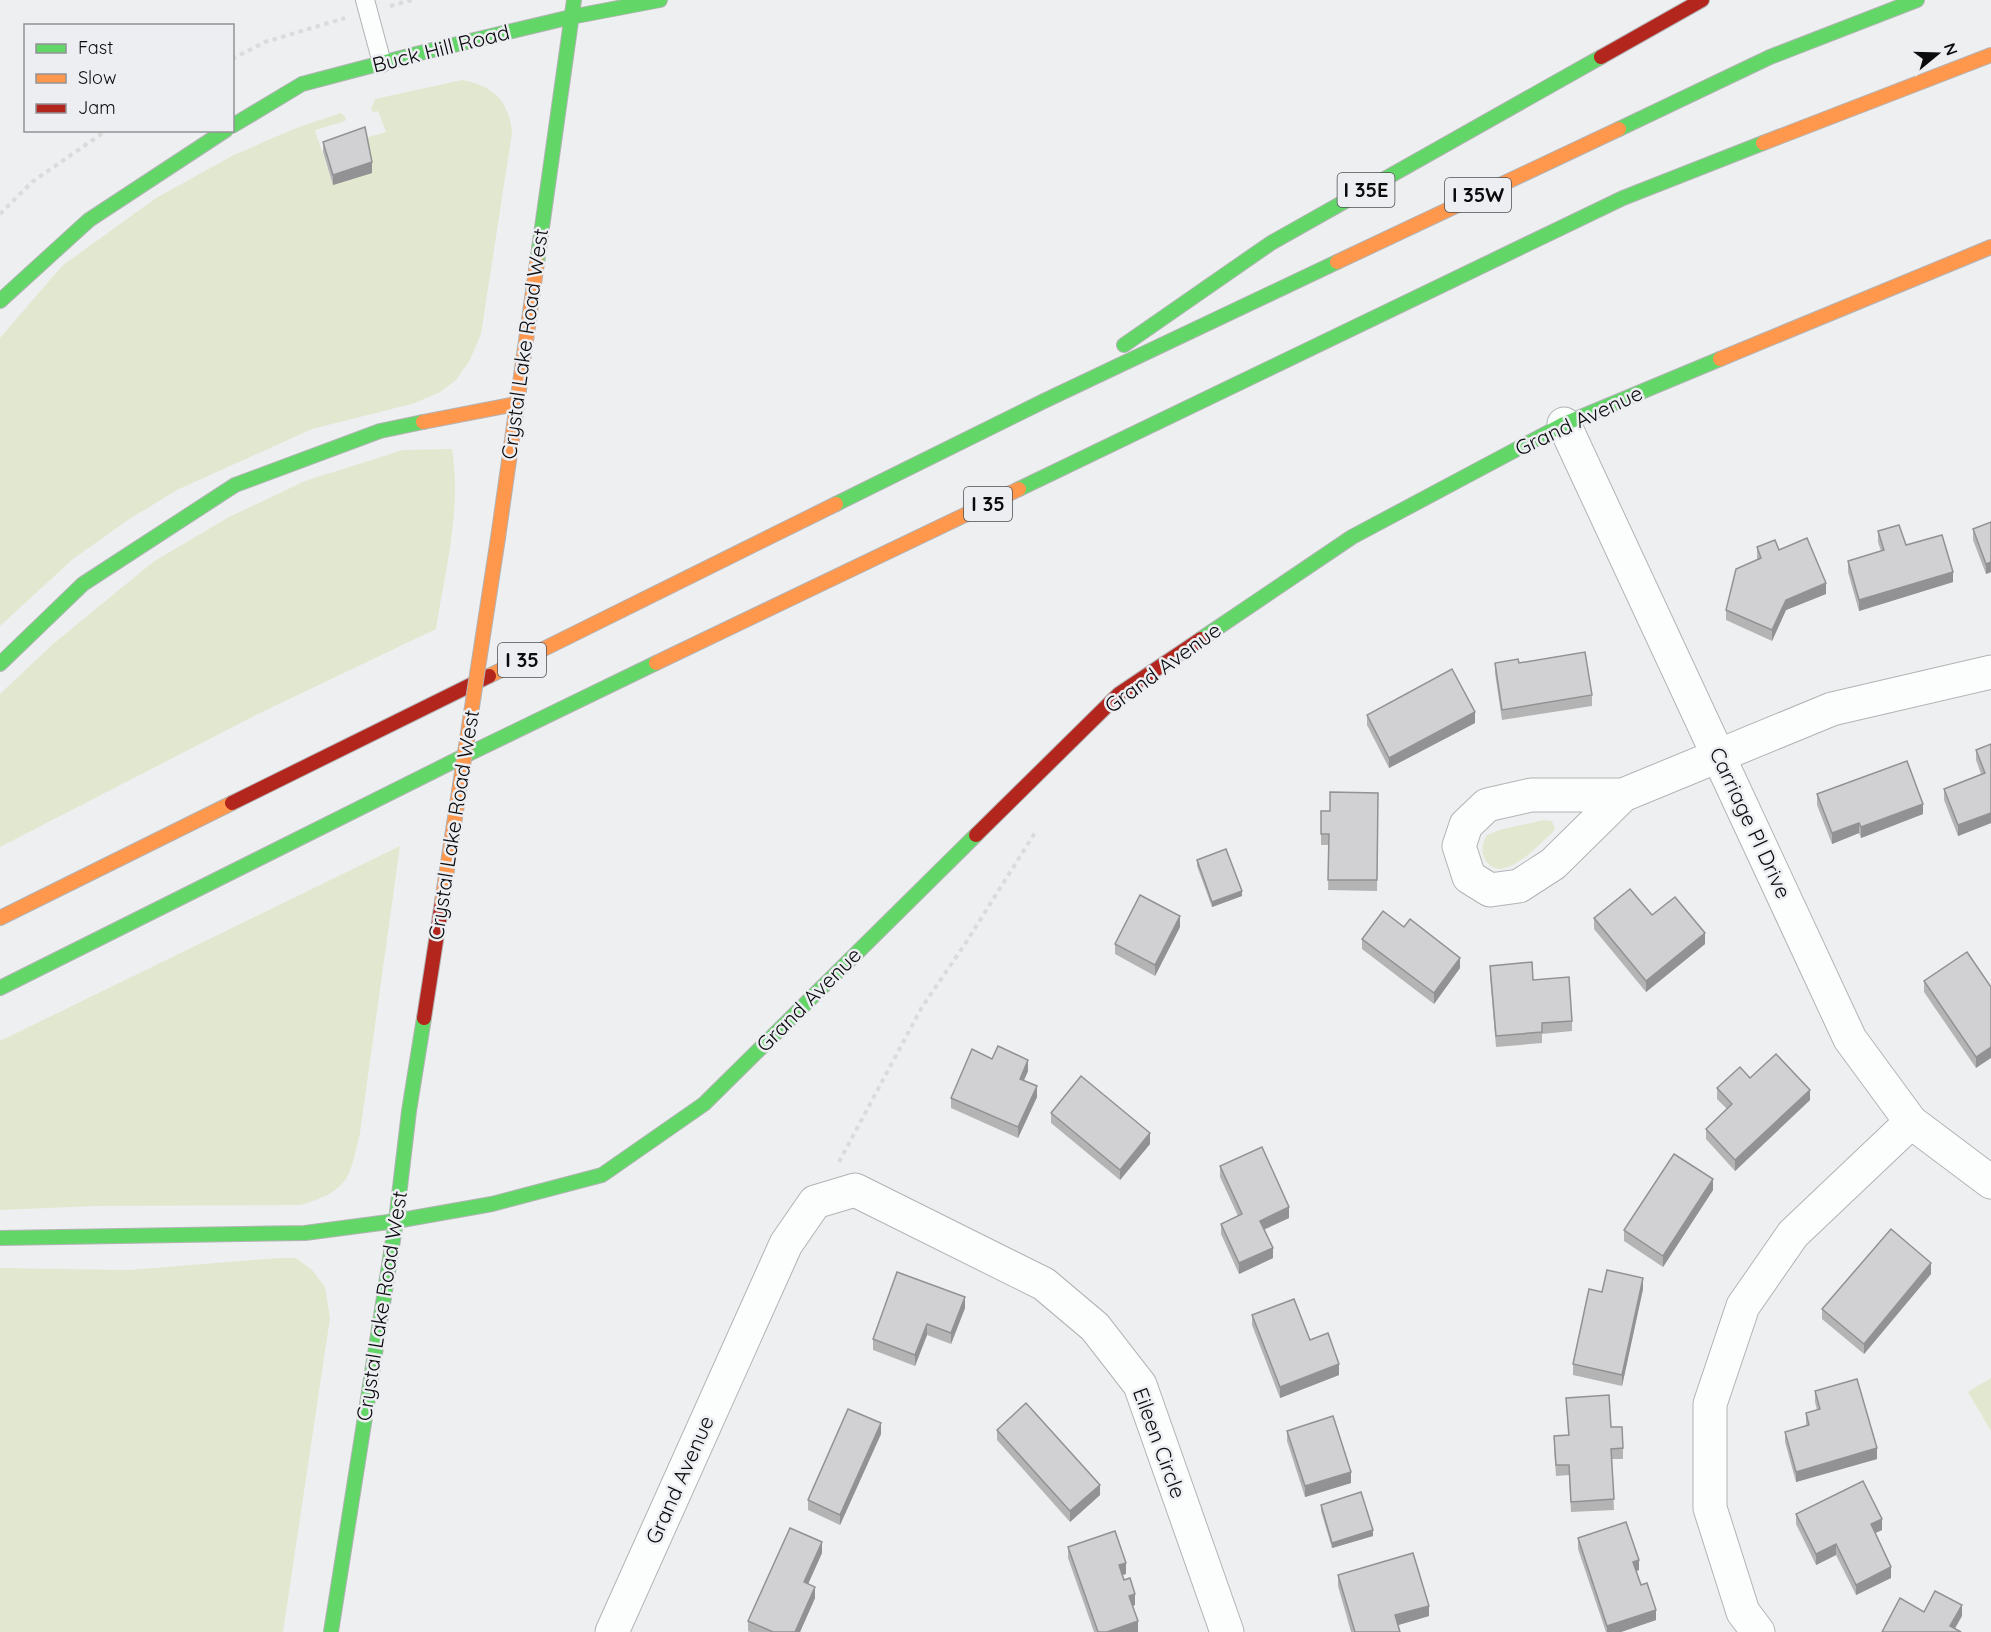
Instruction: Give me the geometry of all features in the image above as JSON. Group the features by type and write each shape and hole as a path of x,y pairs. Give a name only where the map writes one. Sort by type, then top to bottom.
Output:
{"main road":[{"name":"Crystal Lake Road West","path":"331,1632 396,1221 409,1111 498,538 574,0"},
{"name":"Buck Hill Road","path":"234,125 302,84 571,17 660,0"},
{"name":"I 35E","path":"1044,401 1271,243 1702,0"},
{"name":"I 35W","path":"1044,401 1770,57 1917,0"},
{"name":"I 35","path":"0,988 466,755 1623,198 1991,55"},
{"path":"0,301 89,220 223,132"},
{"name":"Grand Avenue","path":"0,1238 305,1233 396,1221 492,1204 602,1175 704,1104 1119,694 1352,537 1564,424 1991,247"},
{"name":"I 35","path":"0,918 1044,401"},
{"path":"0,664 83,584 235,486 380,431 516,404"}],"street":[{"name":"Carriage Pl Drive","path":"1564,424 1851,1039 1911,1122 1991,1182"},
{"path":"1623,795 1832,709 1991,672"},
{"path":"1758,1632 1743,1612 1710,1508 1710,1404 1743,1306 1781,1252 1794,1234 1911,1122"},
{"name":"Eileen Circle","path":"824,1199 855,1190 1044,1284 1095,1327 1140,1385 1227,1632"},
{"name":"Grand Avenue","path":"612,1632 786,1244 824,1199"}],"lane":[{"path":"367,5 382,63"}],"path":[{"path":"234,58 265,42 367,5 412,0"},
{"path":"0,214 32,182 104,132"},
{"path":"824,1199 833,1175 922,1007 965,944 1036,831"}],"green space":[{"path":"462,80 482,86 498,96 507,112 512,133 481,334 470,360 456,380 440,392 415,403 312,429 177,490 128,520 73,559 0,626 0,338 62,266 156,198 234,155 296,128 341,113 346,118 345,121 315,130 333,185 365,138 386,132 378,111 373,112 371,109 375,99"},
{"path":"452,449 455,472 454,517 436,629 260,713 0,847 0,694 53,644 153,562 229,517 305,481 403,450"},
{"path":"1544,820 1552,821 1555,829 1520,861 1501,869 1493,867 1486,861 1482,848 1487,835"},
{"path":"400,846 360,1133 349,1172 345,1181 338,1188 301,1205 95,1206 0,1210 0,1041"},
{"path":"296,1258 312,1270 325,1287 330,1318 283,1632 0,1632 0,1268 128,1270"},
{"path":"1991,1378 1991,1431 1968,1392"}],"building":[{"path":"365,127 372,162 333,175 323,142"},
{"path":"1991,522 1991,562 1986,564 1973,529"},
{"path":"1899,525 1906,545 1942,535 1953,572 1859,600 1848,561 1884,550 1878,531"},
{"path":"1807,538 1826,583 1786,600 1772,630 1726,610 1736,569 1761,558 1757,547 1775,540 1779,550"},
{"path":"1585,652 1592,695 1502,710 1495,663 1518,659 1519,663"},
{"path":"1452,669 1475,712 1389,758 1367,715"},
{"path":"1991,744 1991,813 1958,825 1944,789 1985,773 1976,750"},
{"path":"1907,761 1923,804 1861,827 1859,823 1832,833 1817,794"},
{"path":"1330,792 1378,793 1377,880 1328,880 1329,834 1321,834 1321,811 1330,811"},
{"path":"1226,849 1242,891 1212,902 1197,860"},
{"path":"1630,889 1652,915 1675,897 1705,933 1646,981 1594,918"},
{"path":"1140,895 1180,916 1155,965 1115,944"},
{"path":"1383,911 1404,927 1410,919 1460,958 1434,993 1362,939"},
{"path":"1967,952 1991,987 1991,1047 1976,1057 1924,981"},
{"path":"1532,962 1533,980 1569,977 1572,1021 1542,1023 1542,1032 1496,1036 1490,966"},
{"path":"998,1046 1028,1060 1020,1079 1037,1086 1018,1127 951,1098 972,1049 992,1059"},
{"path":"1776,1054 1810,1090 1735,1160 1706,1129 1732,1104 1717,1088 1740,1067 1750,1078"},
{"path":"1081,1076 1150,1133 1120,1170 1051,1113"},
{"path":"1262,1147 1289,1207 1260,1221 1273,1248 1239,1263 1221,1224 1242,1214 1220,1166"},
{"path":"1674,1154 1713,1179 1663,1256 1624,1230"},
{"path":"1891,1229 1931,1263 1864,1344 1822,1309"},
{"path":"1607,1270 1643,1278 1622,1375 1573,1364 1589,1289 1602,1292"},
{"path":"897,1272 965,1297 951,1333 927,1324 915,1355 873,1339"},
{"path":"1294,1299 1310,1340 1328,1333 1339,1364 1280,1387 1252,1315"},
{"path":"1857,1379 1877,1448 1796,1472 1785,1432 1809,1425 1806,1413 1820,1409 1815,1391"},
{"path":"1609,1395 1611,1427 1622,1427 1623,1448 1611,1449 1614,1499 1571,1502 1569,1465 1556,1465 1554,1436 1569,1435 1566,1398"},
{"path":"1026,1403 1100,1485 1070,1511 997,1430"},
{"path":"848,1409 881,1423 840,1515 808,1500"},
{"path":"1333,1416 1351,1472 1305,1486 1287,1431"},
{"path":"1863,1481 1882,1519 1871,1524 1891,1567 1856,1585 1836,1544 1816,1554 1796,1514"},
{"path":"1361,1492 1373,1530 1332,1543 1321,1505"},
{"path":"1626,1522 1639,1560 1633,1562 1641,1585 1647,1583 1656,1610 1607,1626 1578,1538"},
{"path":"790,1528 822,1542 804,1582 815,1587 795,1632 773,1632 748,1621"},
{"path":"1115,1531 1126,1563 1119,1565 1124,1580 1130,1578 1135,1594 1129,1596 1138,1621 1107,1632 1098,1632 1068,1547"},
{"path":"1413,1553 1429,1606 1395,1615 1400,1632 1355,1632 1338,1575"},
{"path":"1935,1591 1962,1605 1950,1626 1961,1632 1882,1632 1900,1598 1924,1612"}],"traffic: fast":[{"path":"537,263 574,0"},
{"path":"234,125 302,84 571,17 660,0"},
{"path":"1619,129 1770,57 1917,0"},
{"path":"1124,345 1271,243 1601,57"},
{"path":"0,301 89,220 223,132"},
{"path":"1019,489 1623,198 1763,143"},
{"path":"836,504 1044,401 1337,262"},
{"path":"1201,639 1352,537 1564,424 1720,359"},
{"path":"0,664 83,584 235,485 380,431 423,422"},
{"path":"0,988 456,760 656,663"},
{"path":"396,1221 492,1204 602,1175 704,1104 976,835"},
{"path":"331,1632 396,1221 409,1111 424,1018"},
{"path":"0,1238 305,1233 396,1221"}],"traffic: slow":[{"path":"1763,143 1991,55"},
{"path":"1337,262 1619,129"},
{"path":"1720,359 1991,247"},
{"path":"498,538 537,263"},
{"path":"423,422 516,404"},
{"path":"656,663 1019,489"},
{"path":"489,676 836,504"},
{"path":"442,902 498,538"},
{"path":"0,918 232,803"}],"traffic: jam":[{"path":"1601,57 1702,0"},
{"path":"976,835 1119,694 1201,639"},
{"path":"232,803 489,676"},
{"path":"424,1018 442,902"}]}
